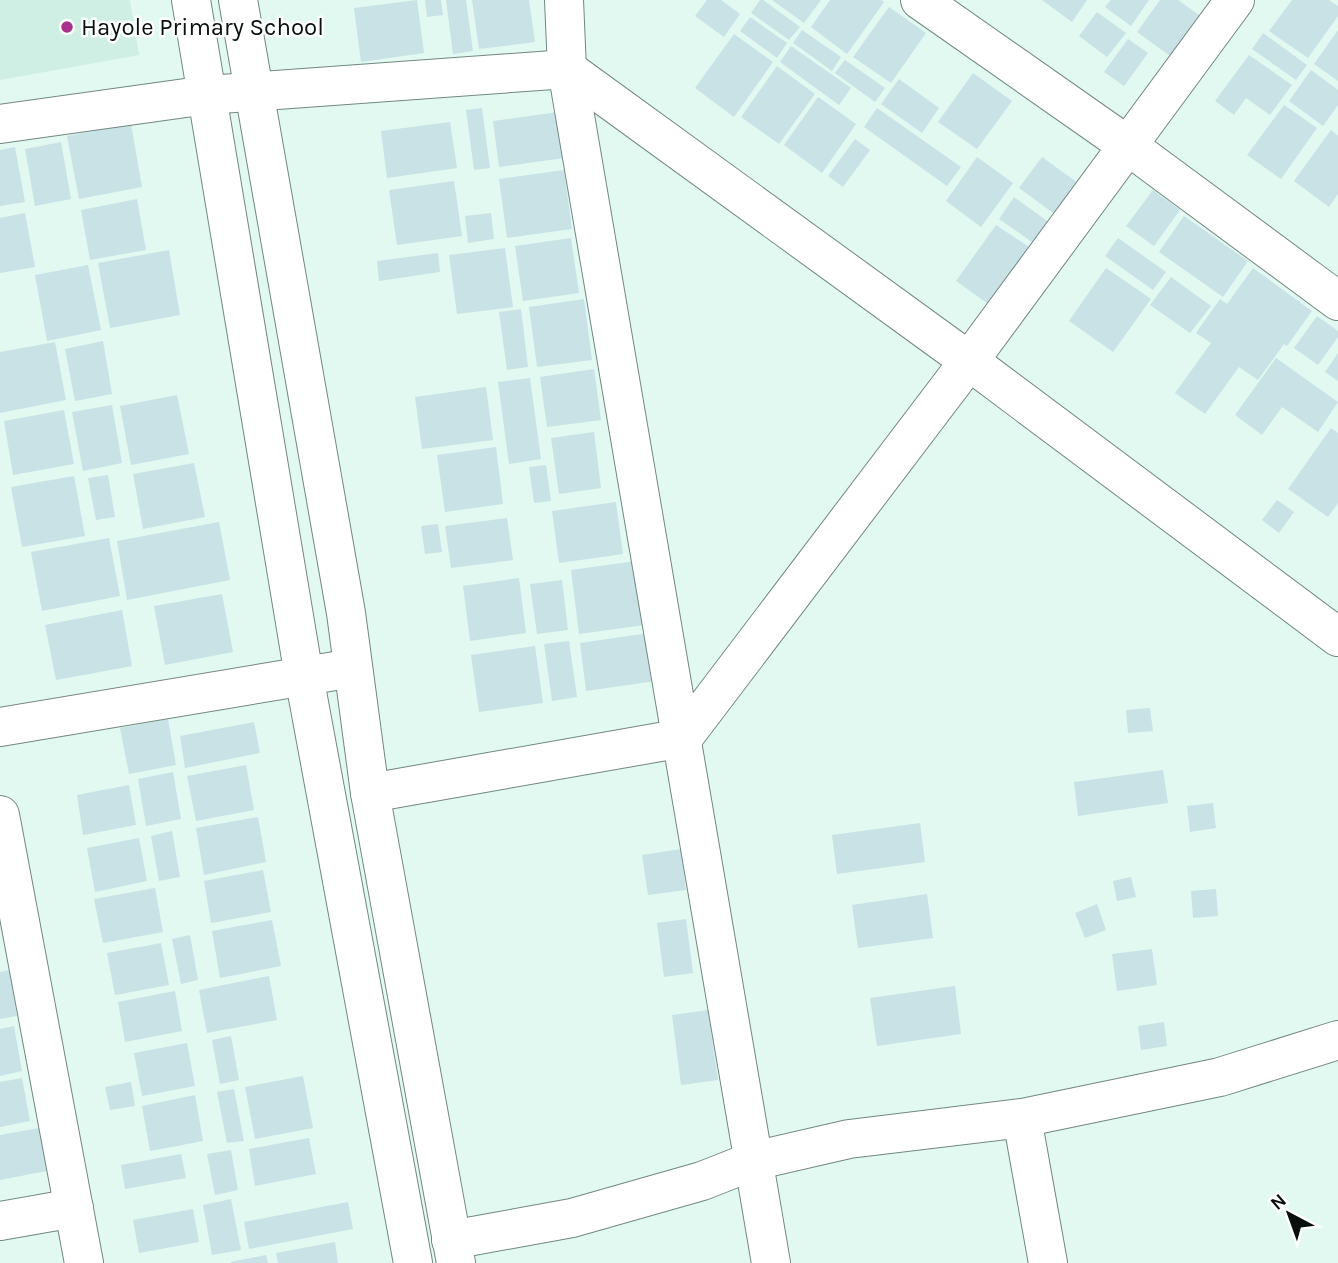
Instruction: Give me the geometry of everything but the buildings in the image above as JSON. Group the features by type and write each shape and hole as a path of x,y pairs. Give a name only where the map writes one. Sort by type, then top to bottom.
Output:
{"street":[{"path":"191,0 304,676 414,1263"},
{"path":"238,0 346,613 370,793 454,1251 702,1181 753,1161 849,1139 1022,1118 1220,1077 1338,1040"},
{"path":"564,0 568,69 771,1263"},
{"path":"920,0 1127,145 1338,301"},
{"path":"370,793 683,738 969,361 1235,0"},
{"path":"0,124 207,95 568,69 969,361 1338,637"},
{"path":"0,727 353,668"},
{"path":"0,815 84,1263"},
{"path":"1022,1118 1048,1263"},
{"path":"0,1221 74,1208"}],"shaded area":[{"name":"Hayole Primary School","path":"0,0 130,0 139,55 0,80"}],"place":[{"name":"Hayole Primary School","path":"67,27"}]}
